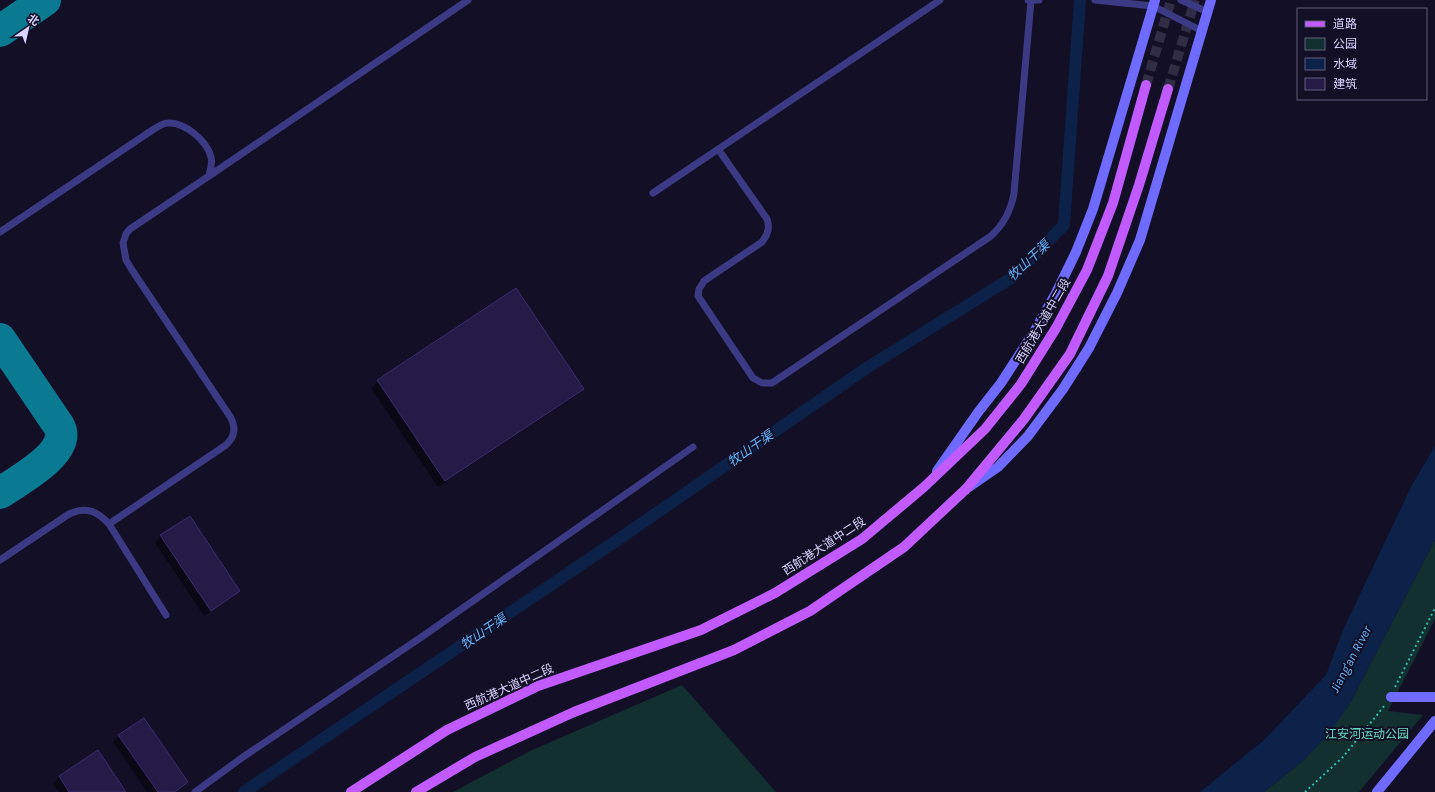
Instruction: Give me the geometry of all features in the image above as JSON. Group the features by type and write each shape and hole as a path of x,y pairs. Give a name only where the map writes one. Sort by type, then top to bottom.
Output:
{"main road":[{"name":"西航港大道中二段","path":"351,792 447,730 538,686 701,630 775,593 862,539 932,480 989,424 1021,384 1056,328 1087,270 1114,203 1146,85"},
{"path":"416,792 475,757 574,712 734,650 810,611 904,547 966,489 1024,419 1070,354 1108,276 1139,185 1168,89"}],"street":[{"path":"966,489 998,467 1028,436 1063,389 1090,348 1117,293 1140,240 1211,0"},
{"path":"932,480 979,411 1001,383 1034,332 1056,293 1076,252 1093,209 1154,3"},
{"path":"1390,697 1435,697"},
{"path":"1377,792 1435,721"}],"lane":[{"path":"109,524 226,445 233,437 235,431 234,423 231,418 126,260 123,250 123,243 126,234 130,229 468,0"},
{"path":"654,193 940,0"},
{"path":"718,149 768,219 769,225 766,236 762,242 704,281 699,289 698,296 753,378 762,383 772,383 991,236 998,230 1005,220 1010,211 1014,193 1029,0 1039,0"},
{"path":"1098,0 1154,3 1202,31"},
{"path":"1181,0 1208,12"},
{"path":"0,232 163,124 174,123 179,125 193,133 202,142 208,150 211,158 212,165 209,176"},
{"path":"195,792 243,757 423,636 694,447"},
{"path":"0,560 62,518 76,511 95,512 109,524 166,615"}],"path":[{"path":"1305,792 1343,757 1390,697 1435,608"}],"green space":[{"name":"江安河运动公园","path":"1435,540 1435,619 1388,711 1423,715 1359,792 1264,792 1305,759 1349,705"},
{"path":"682,685 776,792 453,792 530,751"}],"water":[{"name":"Jiang'an River","path":"1435,446 1435,540 1349,705 1328,735 1305,759 1264,792 1200,792 1264,740 1326,675 1343,630 1412,485"}],"building":[{"path":"516,288 584,389 445,481 377,380"},
{"path":"190,516 240,591 211,611 160,535"},
{"path":"144,718 188,782 175,792 158,792 118,735"},
{"path":"98,750 126,792 69,792 59,776"}],"waterway":[{"name":"牧山干渠","path":"244,792 616,541 868,367 1013,277 1064,225 1080,0"}],"taxiway":[{"path":"0,31 45,0"},
{"path":"0,339 59,426 61,436 58,446 41,465 0,493"}],"tunnel":[{"path":"1146,85 1171,0"},
{"path":"1168,89 1195,0"}]}
